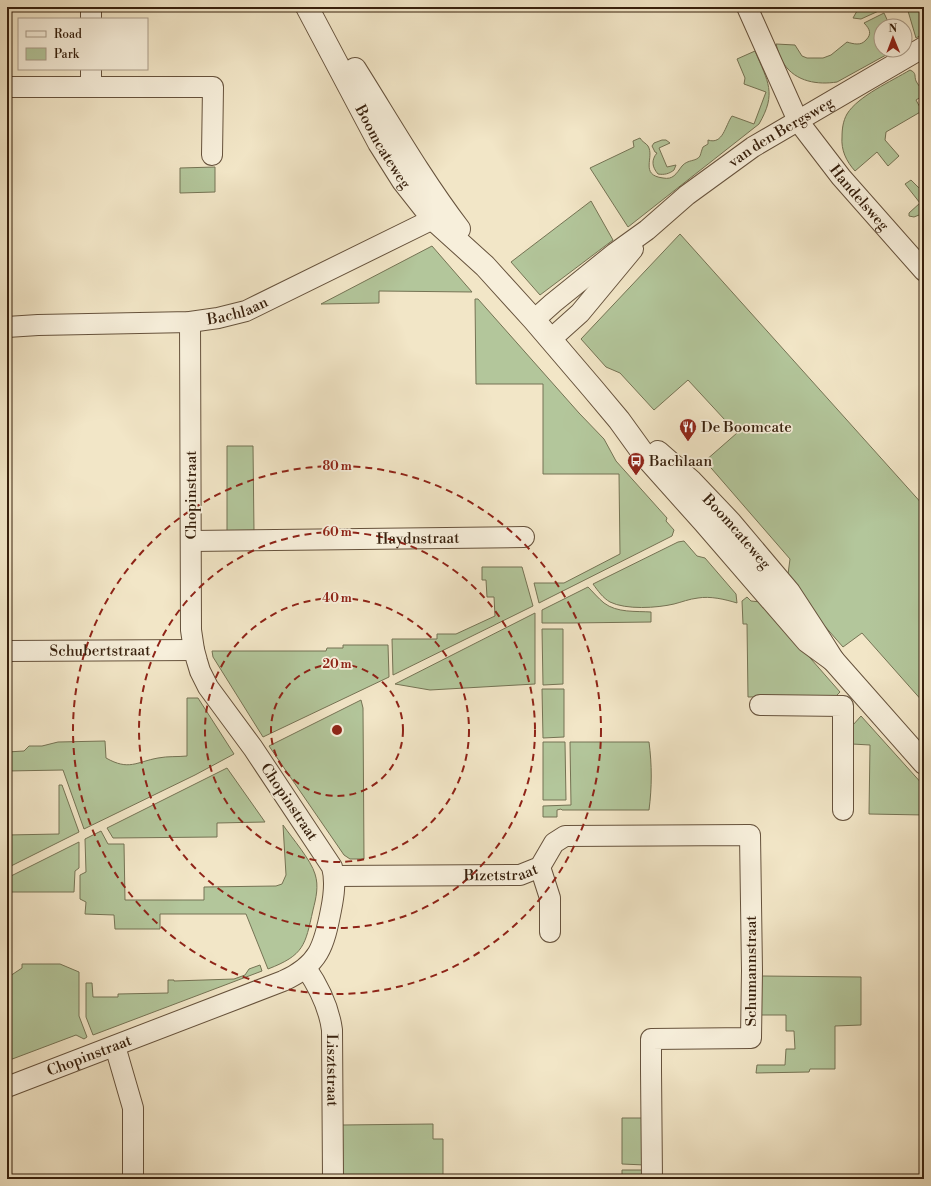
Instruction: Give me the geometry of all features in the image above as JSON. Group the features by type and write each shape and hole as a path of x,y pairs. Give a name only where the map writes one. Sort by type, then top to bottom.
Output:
{"street":[{"path":"91,7 91,18"},
{"name":"Boomcateweg","path":"307,7 379,142 403,181 439,215 551,339 619,420 645,456 807,641 832,660 924,763"},
{"name":"Boomcateweg","path":"318,7 439,215"},
{"name":"Handelsweg","path":"747,7 798,120 841,177 924,271"},
{"name":"van den Bergsweg","path":"534,320 552,303 615,253 647,230 687,195 753,147 924,47"},
{"path":"7,87 91,78 213,87 212,155"},
{"name":"Bachlaan","path":"7,327 190,322 218,318 246,311 439,215"},
{"name":"van den Bergsweg","path":"551,339 580,313 647,230"},
{"name":"Chopinstraat","path":"7,1087 296,976 313,960 326,936 333,899 334,876 332,867 253,748 208,687 200,671 194,650 191,630 192,541 190,322"},
{"name":"Haydnstraat","path":"192,541 524,537"},
{"name":"Schubertstraat","path":"7,651 194,650"},
{"path":"760,706 844,706 860,692"},
{"path":"844,706 844,810"},
{"name":"Bizetstraat","path":"334,876 520,876 540,867 554,843 565,836 722,835"},
{"name":"Schumannstraat","path":"652,1179 651,1039 751,1038 752,971 750,835 722,835"},
{"path":"540,867 550,898 550,932"},
{"name":"Lisztstraat","path":"306,968 321,993 330,1018 332,1030 333,1179"},
{"path":"114,1046 133,1108 133,1179"}],"green space":[{"path":"856,7 882,7 883,9 861,19 853,18 857,11"},
{"path":"916,7 924,7 924,33 916,38 913,28 913,18 910,18 908,11"},
{"path":"884,13 886,18 874,18"},
{"path":"873,18 873,58 880,58 837,82 822,83 808,81 801,78 789,70 780,57 776,44 795,45 802,56 807,58 823,58 831,55 847,42 860,44 868,38 870,34 868,27 864,23"},
{"path":"755,51 764,71 769,88 768,104 759,124 628,227 590,168 634,147 633,141 640,138 650,150 649,165 652,173 656,176 669,178 674,176 684,164 698,158 703,147 708,144 708,140 717,140 723,134 732,116 754,124 766,92 744,84 745,78 737,59"},
{"path":"910,70 914,73 916,81 924,92 924,95 916,100 922,111 886,132 885,140 899,156 888,166 877,152 855,171 849,163 842,146 843,128 847,114 852,107 867,95"},
{"path":"666,140 670,143 659,148 667,167 676,165 674,170 668,173 658,174 653,166 653,161 657,153 652,146 654,143"},
{"path":"215,167 215,192 180,193 180,168"},
{"path":"911,180 924,193 924,213 914,217 909,216 909,213 920,203 905,184"},
{"path":"591,201 613,240 540,295 511,262"},
{"path":"680,234 924,506 924,703 862,633 843,647 822,623 788,574 790,559 705,461 737,433 688,380 654,410 620,373 606,367 581,339"},
{"path":"432,246 472,292 379,291 379,303 321,304"},
{"path":"475,299 478,299 604,439 616,461 667,518 666,521 674,530 672,536 539,603 534,583 564,583 620,554 619,474 543,474 543,384 476,384"},
{"path":"227,446 253,446 254,532 227,532"},
{"path":"684,541 697,556 705,558 736,594 737,603 717,598 703,597 674,604 642,608 624,606 617,605 607,600 593,584 678,542"},
{"path":"482,567 522,567 533,606 393,675 392,639 437,639 437,634 456,634 495,616 494,597 487,597 486,580 482,580"},
{"path":"588,587 609,606 627,611 651,612 651,622 542,623 542,610"},
{"path":"747,597 751,601 761,602 840,692 836,696 748,697 747,624 743,624 742,601"},
{"path":"535,613 535,684 430,690 395,684"},
{"path":"542,629 563,629 563,684 543,685"},
{"path":"343,645 388,645 389,677 263,737 213,657 212,651 326,651 327,648 343,648"},
{"path":"542,689 564,689 564,737 543,738"},
{"path":"187,698 198,698 234,754 195,775 84,829 63,770 7,771 7,752 24,751 29,746 42,746 58,742 105,741 106,758 114,762 127,765 162,757 187,756"},
{"path":"361,700 363,708 364,859 350,859 344,855 269,746"},
{"path":"861,716 924,786 924,815 869,814 870,745 852,744 853,725"},
{"path":"543,742 565,742 566,800 543,800"},
{"path":"570,742 649,742 651,759 651,793 649,810 561,809 557,810 557,817 543,817 543,806 571,805"},
{"path":"227,768 265,822 217,823 217,837 113,838 107,828"},
{"path":"59,785 62,785 79,832 7,868 7,835 59,834"},
{"path":"283,825 310,862 315,874 317,888 305,941 296,954 280,964 268,969 246,914 160,914 160,929 115,929 114,915 85,914 86,902 80,899 80,875 86,872 85,839 101,831 108,844 124,844 125,900 204,900 204,887 276,886 282,884 286,875"},
{"path":"79,842 79,868 75,871 74,892 7,892 7,878"},
{"path":"22,964 60,964 79,972 79,1016 87,1037 84,1039 76,1035 7,1061 7,988 10,976 22,968"},
{"path":"260,965 262,971 93,1035 86,1017 86,983 92,983 93,997 118,997 118,994 168,993 168,980 234,979 245,975 249,969"},
{"path":"763,976 861,977 861,1025 835,1026 835,1069 810,1069 809,1072 756,1073 757,1065 785,1065 786,1049 795,1049 794,1031 786,1031 786,1015 757,1015 759,978"},
{"path":"622,1118 645,1118 645,1165 622,1164"},
{"path":"433,1124 433,1139 443,1139 443,1176 342,1177 342,1125"},
{"path":"622,1170 644,1170 644,1179 622,1179"}],"place":[{"name":"De Boomcate","path":"688,442"},
{"name":"Bachlaan","path":"636,476"}]}
